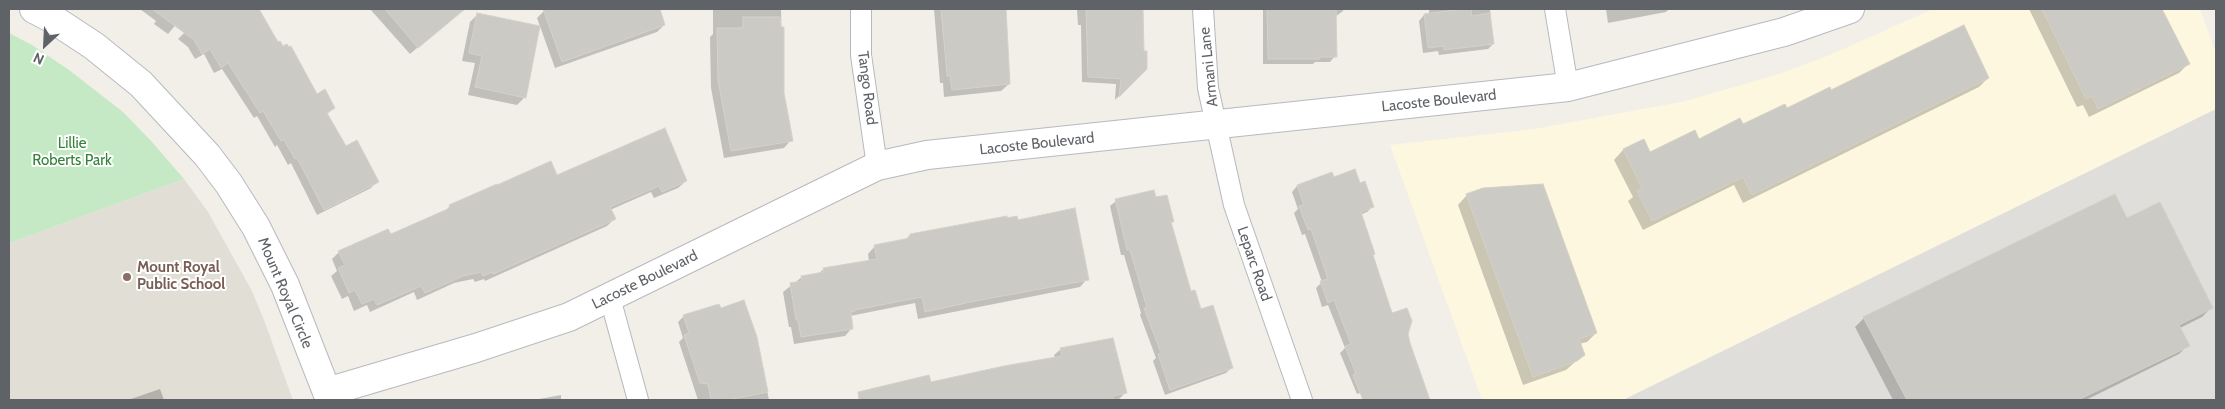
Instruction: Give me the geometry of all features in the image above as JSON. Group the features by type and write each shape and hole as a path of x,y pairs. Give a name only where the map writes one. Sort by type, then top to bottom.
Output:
{"street":[{"name":"Mount Royal Circle","path":"34,9 94,46 141,84 207,155 256,227 285,285 329,396"},
{"name":"Tango Road","path":"861,9 861,55 878,166"},
{"name":"Armani Lane","path":"1203,9 1208,88 1216,125"},
{"path":"1555,9 1568,87"},
{"name":"Lacoste Boulevard","path":"1784,32 1821,9"},
{"name":"Lacoste Boulevard","path":"329,396 569,317 878,166 927,155 1568,87 1784,32 1850,9"},
{"name":"Leparc Road","path":"1216,125 1234,205 1300,400"},
{"path":"610,298 638,400"}],"shaded area":[{"path":"1933,9 2200,9 2216,53 2216,109 1623,400 1482,400 1390,145 1535,129 1686,101 1776,75 1830,55"},
{"path":"2216,109 2216,400 1623,400"},
{"name":"Mount Royal Public School","path":"184,179 208,212 252,291 293,400 9,400 9,243"}],"green space":[{"name":"Lillie Roberts Park","path":"9,33 32,45 69,70 123,112 184,179 9,243"}],"building":[{"path":"152,9 259,9 278,42 280,41 283,46 287,44 289,47 291,46 317,94 325,89 335,108 327,113 346,146 357,140 379,182 324,210 297,158 295,159 284,140 281,141 263,111 260,113 228,63 221,68 210,49 202,54 194,40"},
{"path":"385,9 465,9 418,48"},
{"path":"543,9 660,9 665,25 562,62"},
{"path":"941,9 1006,9 1010,84 952,90 950,76 947,76"},
{"path":"1086,9 1143,9 1144,51 1147,51 1147,69 1119,97 1121,79 1088,77"},
{"path":"1267,9 1336,9 1337,57 1320,57 1320,59 1268,59"},
{"path":"1471,9 1472,16 1490,13 1494,44 1444,50 1444,46 1428,48 1424,14"},
{"path":"2042,9 2162,9 2190,64 2098,109 2092,96 2086,99"},
{"path":"477,13 540,26 526,98 475,87 482,56 469,53"},
{"path":"743,17 780,17 781,27 784,27 784,93 793,141 731,151 718,80 717,28 743,28"},
{"path":"1964,25 1989,78 1752,195 1743,177 1652,221 1637,191 1642,188 1623,149 1644,139 1650,152 1695,130 1699,139 1740,118 1743,124 1785,104 1787,108 1830,87 1831,90"},
{"path":"665,128 687,181 662,192 659,186 610,207 616,219 493,274 492,272 483,276 481,272 463,276 425,293 421,286 377,305 374,299 362,304 355,290 349,293 338,268 345,265 338,251 388,229 391,234 450,208 449,205 551,161 557,175"},
{"path":"1355,169 1360,183 1365,181 1374,207 1361,212 1375,254 1373,255 1392,313 1407,308 1412,321 1408,334 1410,343 1430,400 1363,400 1353,375 1356,374 1345,346 1351,344 1334,300 1328,303 1320,281 1328,279 1311,229 1308,230 1299,206 1304,205 1297,185 1332,172 1334,177"},
{"path":"1543,184 1597,333 1579,339 1585,355 1577,361 1533,377 1466,194 1483,188"},
{"path":"1154,190 1156,197 1167,195 1174,222 1171,222 1191,291 1195,290 1201,309 1213,305 1233,368 1170,390 1158,354 1161,353 1144,308 1147,308 1130,250 1127,250 1115,199"},
{"path":"2115,194 2127,218 2160,202 2213,308 2179,325 2190,346 2078,400 1907,400 1863,317"},
{"path":"1075,208 1089,280 925,312 922,297 855,310 851,312 853,329 801,337 798,320 796,320 790,283 802,281 801,276 824,272 823,268 877,259 874,245 910,238 910,234 1007,216 1007,218 1017,216 1018,220"},
{"path":"744,300 757,337 768,392 728,400 711,400 708,384 700,383 684,335 689,333 683,315 719,304 721,308"},
{"path":"1113,338 1127,393 1113,396 1114,400 859,400 858,392 929,375 931,382 1062,356 1060,348"}],"place":[{"name":"Mount Royal Public School","path":"127,277"}]}
